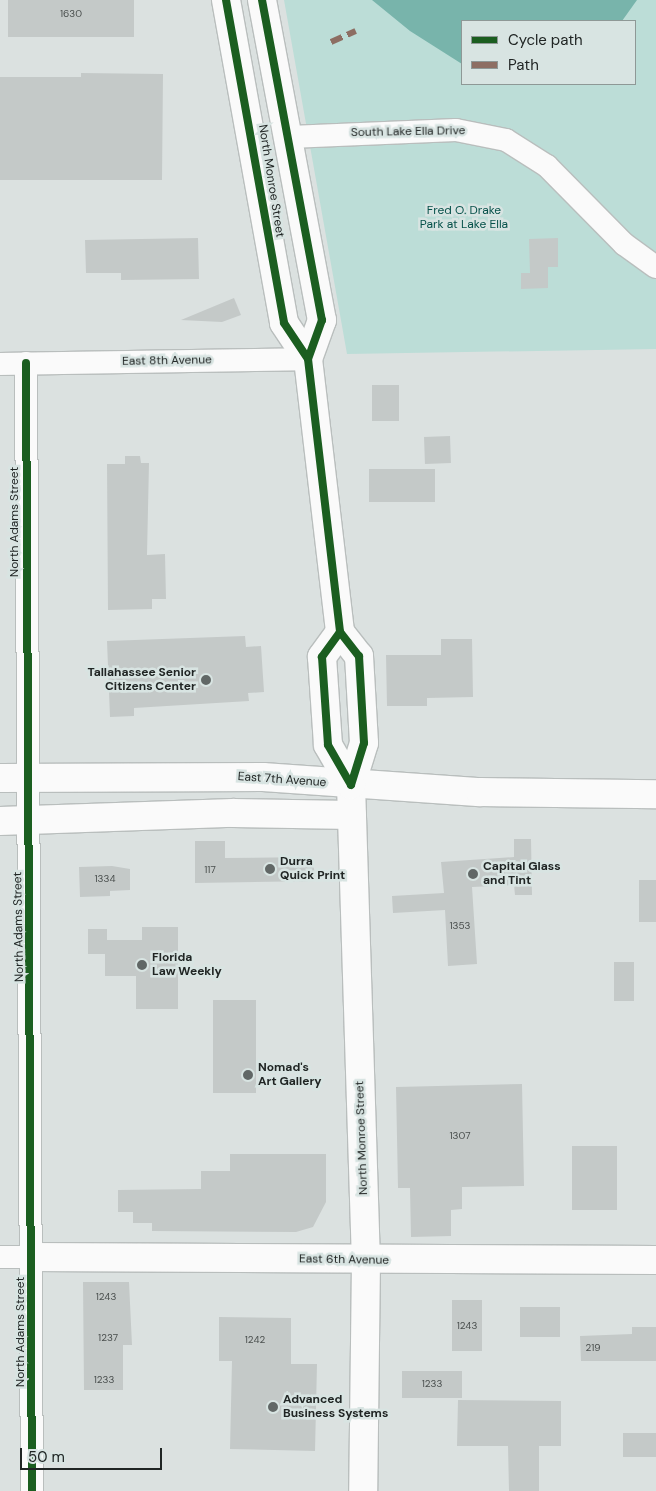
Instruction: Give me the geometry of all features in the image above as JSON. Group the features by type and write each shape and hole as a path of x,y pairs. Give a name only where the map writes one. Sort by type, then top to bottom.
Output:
{"main road":[{"name":"North Monroe Street","path":"226,0 253,137 284,323 308,359"},
{"name":"North Monroe Street","path":"262,0 290,137 322,320 308,359 340,632 359,656 364,743 351,785 366,1261 363,1491"},
{"path":"253,137 290,137"},
{"name":"North Monroe Street","path":"340,632 322,657 328,744 351,785"},
{"path":"209,776 210,814"},
{"name":"East 7th Avenue","path":"0,778 209,776 480,792 656,794"},
{"path":"0,821 210,814 352,815"},
{"name":"East 6th Avenue","path":"32,1256 366,1261 656,1260"}],"street":[{"name":"South Lake Ella Drive","path":"290,137 456,130 506,140 547,166 624,244 656,267"},
{"name":"East 8th Avenue","path":"0,364 308,359"},
{"name":"North Adams Street","path":"26,363 32,1491"},
{"path":"0,1257 32,1256"}],"green space":[{"name":"Fred O. Drake Park at Lake Ella","path":"284,0 656,0 656,349 347,354"}],"shaded area":[{"path":"372,0 637,0 623,20 461,20 461,63 410,31"}],"building":[{"path":"8,0 134,0 134,37 8,37"},
{"path":"81,73 163,74 162,180 0,180 0,77 81,77"},
{"path":"198,238 199,279 121,280 121,273 86,273 85,240"},
{"path":"558,238 558,267 548,267 548,288 521,289 521,273 530,273 529,239"},
{"path":"234,298 241,315 222,322 181,320"},
{"path":"372,385 399,385 399,421 372,421"},
{"path":"450,436 451,463 425,464 424,437"},
{"path":"125,456 140,456 141,463 149,463 147,555 165,554 166,599 152,599 152,609 108,610 107,464 125,464"},
{"path":"369,469 435,469 435,502 369,502"},
{"name":"Tallahassee Senior Citizens Center","path":"245,636 246,647 261,646 264,692 248,693 249,701 134,708 134,716 110,717 107,641"},
{"path":"441,639 472,639 473,697 427,698 427,706 387,706 386,655 441,655"},
{"path":"514,839 531,839 532,895 515,895 514,885 472,887 477,964 448,966 445,910 393,913 392,896 444,893 441,862 514,857"},
{"name":"Durra Quick Print","path":"195,841 225,841 225,858 312,857 316,881 195,883"},
{"path":"112,866 130,869 130,890 110,891 110,896 80,897 79,867"},
{"path":"639,880 656,880 656,922 639,922"},
{"name":"Florida Law Weekly","path":"142,927 178,927 178,1009 136,1009 136,976 105,976 105,954 88,954 88,929 107,929 107,940 142,940"},
{"path":"614,962 634,962 634,1001 614,1001"},
{"path":"213,1000 256,1000 256,1093 213,1093"},
{"path":"522,1084 524,1186 462,1187 462,1209 451,1210 451,1236 411,1237 410,1188 398,1188 396,1087"},
{"path":"572,1146 617,1146 617,1210 572,1210"},
{"path":"230,1154 326,1154 326,1202 313,1227 296,1232 152,1231 152,1223 133,1223 133,1212 118,1212 118,1190 201,1189 201,1171 230,1171"},
{"path":"83,1282 129,1282 132,1345 123,1345 123,1390 84,1390"},
{"path":"452,1300 482,1300 482,1351 452,1351"},
{"path":"520,1307 560,1307 560,1337 520,1337"},
{"name":"Advanced Business Systems","path":"219,1317 291,1318 291,1364 317,1364 315,1451 230,1449 232,1361 219,1361"},
{"path":"632,1327 656,1327 656,1361 581,1361 580,1336 632,1334"},
{"path":"402,1371 462,1371 462,1398 402,1398"},
{"path":"458,1400 561,1401 561,1446 539,1446 539,1491 509,1491 508,1446 457,1446"},
{"path":"623,1433 656,1433 656,1457 623,1457"}],"marked path":[{"path":"331,42 356,31"}],"cycle path":[{"path":"226,0 284,323 308,359 340,632 359,656 364,743 351,785"},
{"path":"262,0 322,320 308,359"},
{"path":"26,363 32,1491"},
{"path":"340,632 322,657 328,745 351,785"}],"place":[{"name":"Tallahassee Senior Citizens Center","path":"206,680"},
{"name":"Durra Quick Print","path":"270,869"},
{"name":"Capital Glass and Tint","path":"473,874"},
{"name":"Florida Law Weekly","path":"142,965"},
{"name":"Nomad's Art Gallery","path":"248,1075"},
{"name":"Advanced Business Systems","path":"273,1407"}]}
